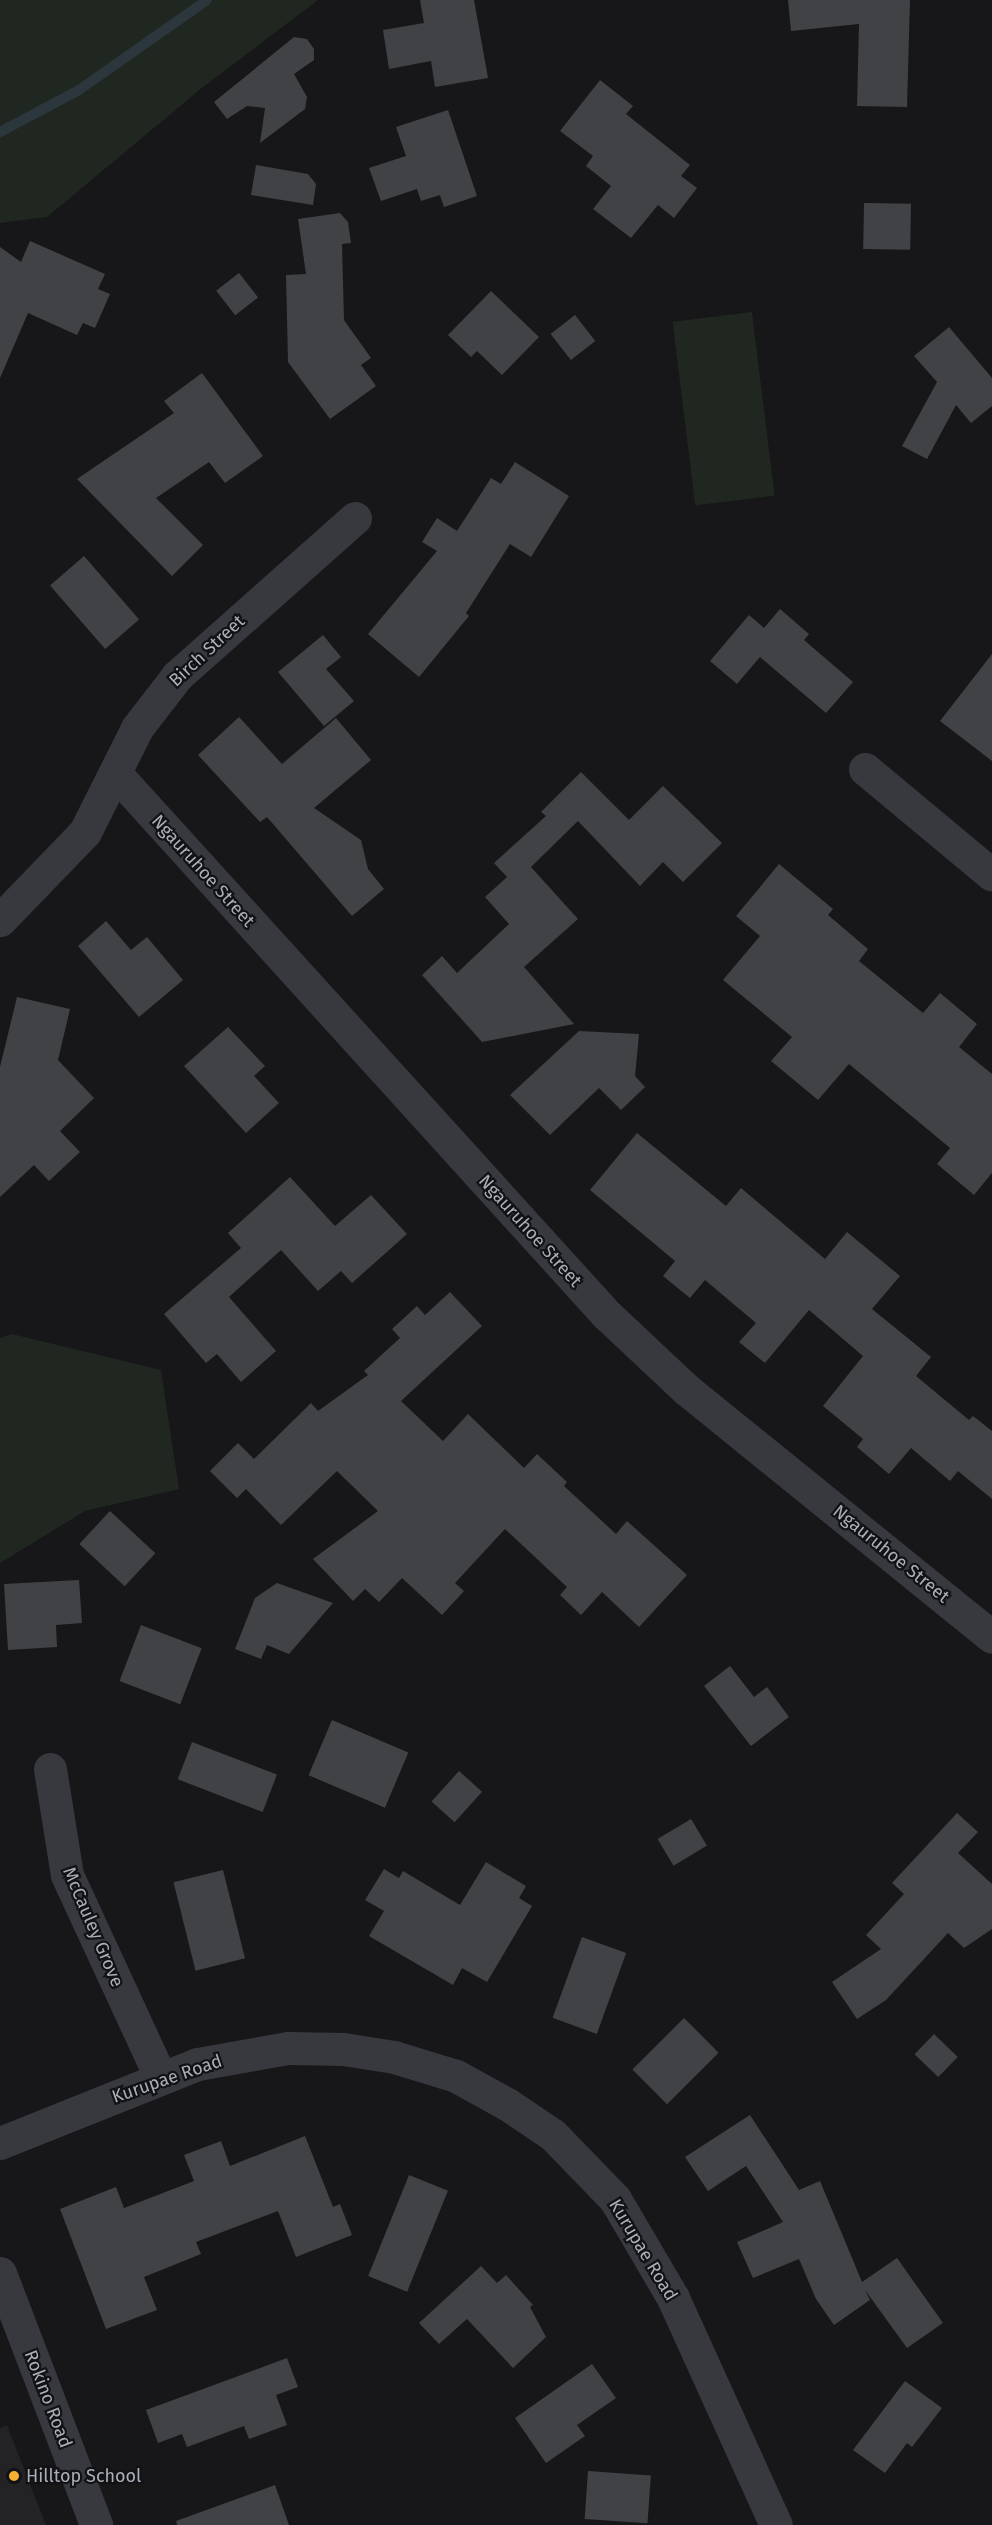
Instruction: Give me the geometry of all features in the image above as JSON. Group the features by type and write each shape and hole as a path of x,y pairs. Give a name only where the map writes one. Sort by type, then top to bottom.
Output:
{"street":[{"name":"Birch Street","path":"0,920 85,832 137,728 177,676 355,518"},
{"path":"865,769 992,876"},
{"name":"Ngauruhoe Street","path":"116,774 606,1314 687,1390 988,1627"},
{"name":"McCauley Grove","path":"50,1768 67,1875 161,2078"},
{"name":"Kurupae Road","path":"0,2144 198,2064 243,2054 288,2048 343,2049 394,2057 456,2076 507,2104 553,2135 615,2199 673,2298 776,2525"},
{"name":"Rokino Road","path":"0,2274 96,2525"}],"shaded area":[{"path":"0,0 318,0 203,87 47,217 0,223"},
{"path":"752,312 775,496 695,505 673,322"},
{"path":"12,1334 161,1370 179,1489 85,1511 0,1563 0,1338"},
{"name":"Hilltop School","path":"7,2425 46,2525 0,2525 0,2428"}],"building":[{"path":"420,0 474,0 488,78 435,87 431,61 389,69 383,30 424,23"},
{"path":"788,0 910,0 907,107 857,106 859,24 791,31"},
{"path":"294,37 307,39 314,49 314,60 294,74 307,97 305,109 260,143 265,108 247,106 227,119 214,102"},
{"path":"600,80 633,106 626,114 690,165 681,176 697,188 674,218 658,205 631,238 593,209 611,186 586,166 593,156 560,131"},
{"path":"448,110 477,196 444,207 440,195 421,201 417,189 381,201 369,168 406,156 396,127"},
{"path":"256,165 308,174 316,184 313,205 251,195"},
{"path":"864,203 911,204 910,250 863,249"},
{"path":"340,213 348,222 351,243 342,244 344,320 371,358 361,365 376,386 330,419 288,362 286,275 306,274 298,219"},
{"path":"30,241 105,274 98,289 110,294 95,328 83,323 77,335 28,313 0,378 0,247 21,262"},
{"path":"239,273 258,297 235,315 216,291"},
{"path":"491,291 539,337 502,375 477,351 471,357 448,335"},
{"path":"575,315 595,341 571,360 551,334"},
{"path":"949,327 992,378 992,406 971,423 956,405 927,459 902,446 937,382 914,356"},
{"path":"202,373 263,456 225,483 209,462 156,498 203,545 172,576 77,479 174,413 164,401"},
{"path":"515,462 569,496 531,557 510,544 466,613 469,616 419,677 368,634 437,551 422,542 437,518 457,531 491,478 501,484"},
{"path":"84,556 139,619 105,649 50,586"},
{"path":"780,609 809,634 804,640 853,682 826,713 760,657 737,684 710,661 749,615 764,628"},
{"path":"323,635 341,657 326,669 354,701 324,726 278,672"},
{"path":"992,654 992,761 940,721"},
{"path":"239,717 282,764 336,718 371,760 314,808 361,840 368,869 384,889 352,916 267,817 260,822 198,755"},
{"path":"581,772 629,820 663,786 722,843 683,882 663,862 640,886 578,821 531,867 578,919 524,967 574,1024 482,1042 422,975 442,956 457,973 509,924 485,897 507,877 494,863 546,816 541,812"},
{"path":"779,864 833,909 828,915 868,949 859,961 923,1013 940,993 977,1024 959,1047 992,1074 992,1173 974,1195 937,1164 950,1148 849,1064 818,1100 771,1061 792,1037 723,980 760,936 736,916"},
{"path":"106,921 131,950 147,937 183,980 139,1017 78,946"},
{"path":"17,997 70,1009 58,1060 94,1098 60,1131 80,1152 49,1181 34,1165 0,1197 0,1067"},
{"path":"228,1027 265,1066 254,1076 279,1103 246,1133 184,1066"},
{"path":"579,1031 639,1034 635,1076 645,1087 621,1110 599,1088 550,1135 510,1095"},
{"path":"637,1133 726,1206 741,1188 825,1259 847,1232 900,1276 872,1309 931,1357 916,1376 969,1420 973,1416 992,1431 992,1499 958,1471 950,1481 911,1448 889,1474 857,1447 863,1439 823,1406 863,1356 809,1310 765,1363 739,1342 756,1323 705,1280 690,1298 663,1276 675,1261 590,1190"},
{"path":"290,1177 335,1226 371,1195 407,1234 352,1283 341,1271 318,1291 281,1250 229,1297 276,1351 241,1382 217,1354 206,1363 164,1314 241,1248 228,1233"},
{"path":"450,1292 482,1326 401,1401 443,1441 468,1414 524,1468 537,1454 567,1482 564,1486 616,1534 627,1521 687,1575 639,1627 602,1592 581,1615 560,1595 567,1587 505,1529 455,1583 464,1591 442,1615 402,1578 379,1602 365,1589 353,1601 313,1559 378,1511 337,1471 281,1525 246,1489 237,1498 210,1471 238,1443 254,1459 311,1403 318,1411 368,1375 364,1371 400,1338 392,1329 417,1306 425,1315"},
{"path":"110,1511 155,1553 125,1586 79,1544"},
{"path":"79,1580 82,1623 56,1625 57,1647 8,1650 4,1584"},
{"path":"277,1583 333,1603 289,1654 267,1645 261,1659 235,1649 255,1598"},
{"path":"141,1625 202,1648 180,1704 119,1681"},
{"path":"730,1666 754,1697 767,1687 789,1717 751,1746 704,1686"},
{"path":"332,1720 408,1752 385,1808 309,1775"},
{"path":"192,1742 277,1775 263,1812 178,1779"},
{"path":"459,1771 482,1792 455,1822 432,1801"},
{"path":"957,1813 978,1832 958,1853 992,1884 992,1929 964,1948 948,1933 886,2000 857,2019 832,1982 881,1949 866,1935 904,1894 892,1883"},
{"path":"691,1819 707,1846 674,1866 658,1839"},
{"path":"486,1862 526,1886 519,1898 532,1906 487,1982 462,1968 453,1985 369,1936 384,1911 365,1900 384,1869 399,1878 403,1871 460,1905"},
{"path":"223,1870 245,1958 196,1971 174,1882"},
{"path":"582,1937 626,1953 597,2034 553,2018"},
{"path":"684,2018 719,2053 667,2104 632,2070"},
{"path":"934,2034 958,2057 938,2077 915,2054"},
{"path":"750,2115 799,2190 820,2181 862,2282 897,2258 943,2323 907,2348 865,2290 870,2300 834,2325 816,2299 799,2259 753,2278 737,2242 783,2222 746,2166 708,2191 685,2157"},
{"path":"305,2136 333,2207 340,2204 352,2235 296,2257 278,2211 196,2242 201,2254 144,2277 157,2310 106,2329 60,2209 116,2187 124,2208 194,2181 184,2155 221,2141 230,2166"},
{"path":"409,2175 448,2191 407,2292 368,2276"},
{"path":"481,2266 497,2283 506,2275 533,2305 530,2307 546,2337 513,2368 467,2319 439,2344 419,2323"},
{"path":"287,2358 298,2387 276,2395 287,2425 249,2439 244,2426 187,2447 182,2434 158,2443 146,2410"},
{"path":"592,2364 616,2398 577,2425 585,2436 546,2463 515,2418"},
{"path":"905,2381 942,2408 912,2447 907,2443 885,2473 853,2450"},
{"path":"588,2471 651,2475 647,2523 585,2519"},
{"path":"275,2485 289,2525 177,2525 176,2521"}],"waterway":[{"path":"0,132 79,90 207,0"}],"place":[{"name":"Hilltop School","path":"14,2476"}]}
